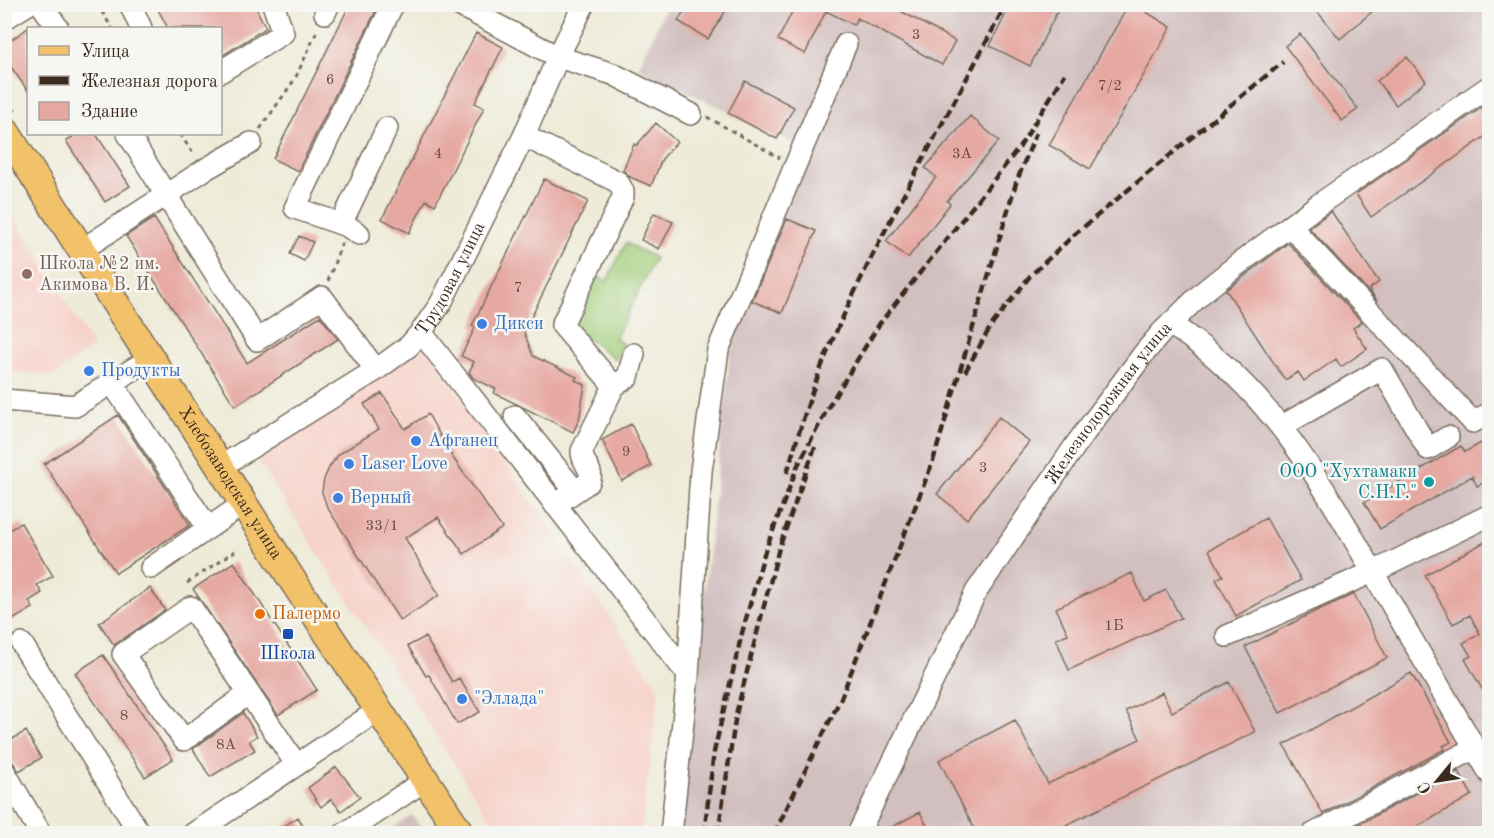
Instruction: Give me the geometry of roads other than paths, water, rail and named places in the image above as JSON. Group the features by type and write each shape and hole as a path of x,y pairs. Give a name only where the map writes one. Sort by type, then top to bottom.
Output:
{"main road":[{"name":"Хлебозаводская улица","path":"4,129 83,249 243,504 461,834"}],"street":[{"path":"4,18 28,4"},
{"path":"41,4 57,27"},
{"path":"130,4 141,27"},
{"path":"222,71 283,33 273,4"},
{"path":"387,128 349,228 295,208 393,4"},
{"name":"Трудовая улица","path":"220,467 376,370 409,346 421,332 441,303 524,136 584,4"},
{"path":"466,6 558,57 613,74 691,114"},
{"path":"671,834 687,675 701,471 718,350 846,44"},
{"name":"Железнодорожная улица","path":"858,834 976,592 1077,442 1145,352 1202,293 1290,226 1490,86"},
{"path":"129,135 257,340 322,297 376,370"},
{"path":"524,136 618,182 623,191 623,197 562,325 614,386"},
{"path":"83,249 204,170 251,143"},
{"path":"1290,226 1473,422 1490,413"},
{"path":"1170,324 1189,336 1241,381 1282,426 1329,494 1490,774"},
{"path":"421,332 687,675"},
{"path":"555,505 589,482 590,471 584,461 582,451 614,386 628,376 634,354"},
{"path":"4,400 75,406 151,358"},
{"path":"1282,426 1382,369 1428,449 1448,437"},
{"path":"112,383 208,528"},
{"path":"515,416 575,491"},
{"path":"151,568 243,504"},
{"path":"1227,636 1373,572 1490,515"},
{"path":"241,699 184,740 123,654 191,607 296,764"},
{"path":"22,644 140,834"},
{"path":"193,834 379,710"},
{"path":"1313,834 1475,748"},
{"path":"4,771 40,834"},
{"path":"344,834 424,781"}],"railway":[{"path":"787,473 817,379 849,304 1006,4"},
{"path":"965,372 991,326 1030,276 1074,235 1283,62"},
{"path":"704,834 714,752 742,633 764,554 798,465 830,404 880,323 1019,148 1065,74"},
{"path":"774,834 841,698 933,461 1016,183 1036,133"},
{"path":"718,834 736,714 779,548 815,447"}],"place":[{"name":"Школа №2 им. Акимова В. И.","path":"27,274"},
{"name":"Дикси","path":"482,324"},
{"name":"Продукты","path":"89,371"},
{"name":"Афганец","path":"416,441"},
{"name":"Laser Love","path":"349,464"},
{"name":"ООО \"Хухтамаки С.Н.Г.\"","path":"1429,482"},
{"name":"Верный","path":"338,498"},
{"name":"Палермо","path":"260,614"},
{"name":"Школа","path":"288,634"},
{"name":"\"Эллада\"","path":"462,699"}]}
